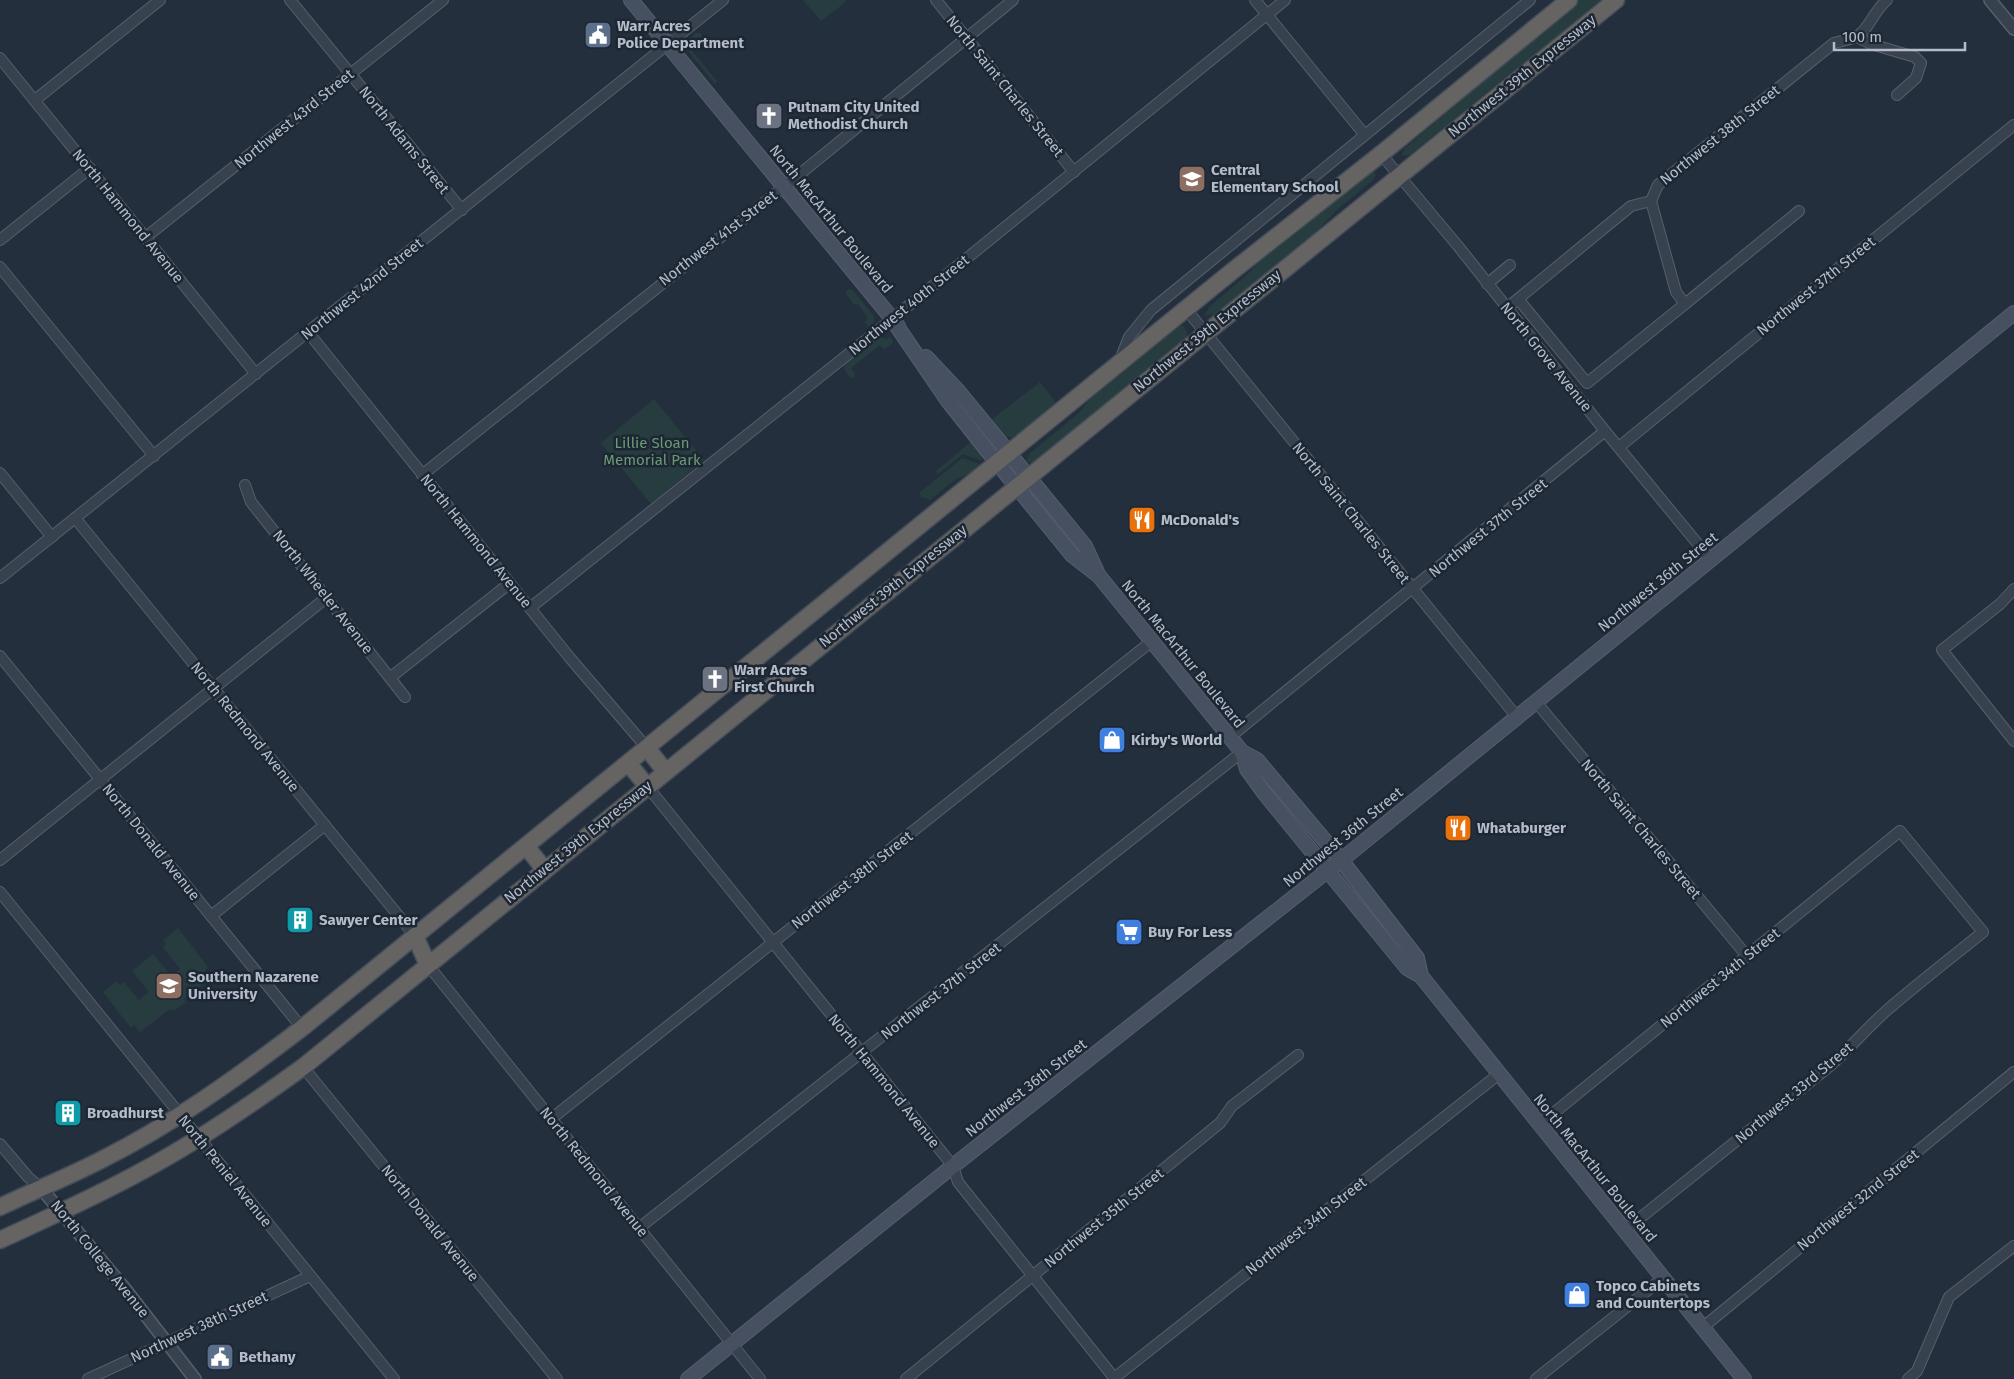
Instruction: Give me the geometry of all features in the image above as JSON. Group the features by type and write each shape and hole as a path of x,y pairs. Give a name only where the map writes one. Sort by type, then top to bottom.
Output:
{"highway":[{"name":"Northwest 39th Expressway","path":"0,1207 100,1160 180,1115 231,1081 302,1028 1569,0"},
{"name":"Northwest 39th Expressway","path":"0,1240 119,1184 199,1139 303,1067 544,869 1616,0"},
{"path":"647,748 665,771"},
{"path":"628,763 647,786"},
{"path":"526,846 544,869"},
{"path":"415,936 428,965"}],"main road":[{"name":"North MacArthur Boulevard","path":"631,0 892,319 958,392 1072,555 1099,576 1242,752 1247,769 1327,871 1407,968 1421,976 1744,1379"},
{"name":"Northwest 36th Street","path":"688,1379 953,1166 1341,860 2014,313"},
{"name":"North MacArthur Boulevard","path":"1242,752 1257,760 1341,860 1418,958 1421,976"}],"street":[{"path":"34,100 160,0"},
{"name":"North Adams Street","path":"290,0 462,210"},
{"name":"Northwest 43rd Street","path":"146,237 443,0"},
{"name":"Northwest 42nd Street","path":"0,578 723,0"},
{"name":"North Saint Charles Street","path":"936,0 1074,172"},
{"name":"Northwest 41st Street","path":"422,474 783,187 1013,0"},
{"path":"1256,0 1364,134"},
{"name":"Northwest 40th Street","path":"530,608 892,319 1285,0"},
{"name":"Northwest 39th Expressway","path":"1119,364 1129,338 1151,310 1530,0"},
{"path":"1887,0 1875,12 1862,33 1857,36 1871,44 1915,57 1921,63 1916,78 1897,95"},
{"path":"1990,0 2014,29"},
{"name":"Northwest 38th Street","path":"1507,308 1631,206 1651,201 1658,185 1834,43 1857,36"},
{"name":"North Hammond Avenue","path":"0,58 256,374"},
{"name":"Northwest 37th Street","path":"1619,447 2014,125"},
{"name":"North Grove Avenue","path":"1381,154 1711,560"},
{"path":"0,240 90,168"},
{"path":"1651,201 1676,292 1685,304"},
{"path":"1575,393 1799,211"},
{"path":"1487,284 1510,265"},
{"path":"0,267 154,456"},
{"path":"1518,299 1587,383"},
{"name":"North Saint Charles Street","path":"1186,309 1204,334 1518,717"},
{"name":"North Hammond Avenue","path":"308,332 530,608 647,748"},
{"name":"Northwest 37th Street","path":"1230,737 1605,431"},
{"path":"0,473 52,537"},
{"name":"North Wheeler Avenue","path":"245,485 251,502 405,697"},
{"name":"North Redmond Avenue","path":"75,518 415,936"},
{"path":"391,678 510,583"},
{"path":"2014,589 2000,604 1942,650 2014,741"},
{"path":"0,860 326,598"},
{"name":"Northwest 38th Street","path":"551,1119 1152,641"},
{"name":"North Donald Avenue","path":"0,656 302,1028"},
{"name":"North Saint Charles Street","path":"1536,702 1747,956"},
{"name":"Northwest 37th Street","path":"639,1228 862,1054 1242,752"},
{"name":"North Hammond Avenue","path":"647,786 953,1166 958,1182 1114,1379"},
{"path":"212,916 325,825"},
{"name":"Northwest 34th Street","path":"1539,1124 1900,831"},
{"name":"Northwest 33rd Street","path":"1624,1231 1830,1065 1888,1010 1983,932 1900,831"},
{"name":"North Peniel Avenue","path":"0,892 394,1379"},
{"name":"North Redmond Avenue","path":"428,965 760,1379"},
{"name":"Northwest 35th Street","path":"906,1379 1220,1123 1232,1106 1298,1055"},
{"name":"North Donald Avenue","path":"303,1067 556,1379"},
{"name":"Northwest 32nd Street","path":"1702,1328 2014,1072"},
{"name":"Northwest 34th Street","path":"1114,1379 1499,1074"},
{"name":"North College Avenue","path":"0,1144 28,1178 41,1188 126,1290 195,1379"},
{"path":"1908,1379 1918,1371 1949,1297 2014,1246"},
{"name":"Northwest 38th Street","path":"88,1379 310,1276"},
{"path":"1536,1379 1662,1278"}],"green space":[{"path":"803,0 845,0 846,2 821,21"},
{"path":"1579,0 1601,0 1410,155 1401,156 1405,148 1450,110 1462,95"},
{"path":"695,33 700,33 703,38 693,46 692,51 717,81 715,84 689,52 690,39"},
{"path":"1373,171 1376,175 1372,181 1338,209 1310,238 1216,314 1204,316 1210,306 1250,272 1264,256"},
{"path":"849,289 853,290 874,316 873,326 869,327 865,322 868,318 858,304 854,305 845,292"},
{"path":"1178,326 1184,326 1187,338 1034,461 1028,463 1029,454 1079,413 1094,394"},
{"path":"881,337 886,339 890,337 893,340 892,344 884,349 880,345 851,368 855,374 854,378 850,377 844,369 845,364"},
{"path":"1040,382 1055,404 1012,438 1005,436 991,420"},
{"name":"Lillie Sloan Memorial Park","path":"654,399 704,460 651,504 601,443"},
{"path":"973,440 982,451 982,461 963,454 938,474 936,471"},
{"path":"962,458 980,464 976,471 956,479 930,500 921,497 919,493"},
{"path":"178,928 208,967 205,970 211,978 184,999 186,1002 174,1011 170,1009 140,1032 134,1025 131,1028 103,992 117,981 120,985 124,982 139,1000 149,992 132,971 153,954 171,976 180,969 163,947 166,944 163,940"}],"place":[{"name":"Warr Acres Police Department","path":"598,35"},
{"name":"Putnam City United Methodist Church","path":"769,116"},
{"name":"Central Elementary School","path":"1192,179"},
{"name":"McDonald's","path":"1142,520"},
{"name":"Warr Acres First Church","path":"715,679"},
{"name":"Kirby's World","path":"1112,740"},
{"name":"Whataburger","path":"1458,828"},
{"name":"Sawyer Center","path":"300,920"},
{"name":"Buy For Less","path":"1129,932"},
{"name":"Southern Nazarene University","path":"169,986"},
{"name":"Broadhurst","path":"68,1113"},
{"name":"Topco Cabinets and Countertops","path":"1577,1295"},
{"name":"Bethany","path":"220,1357"}]}
